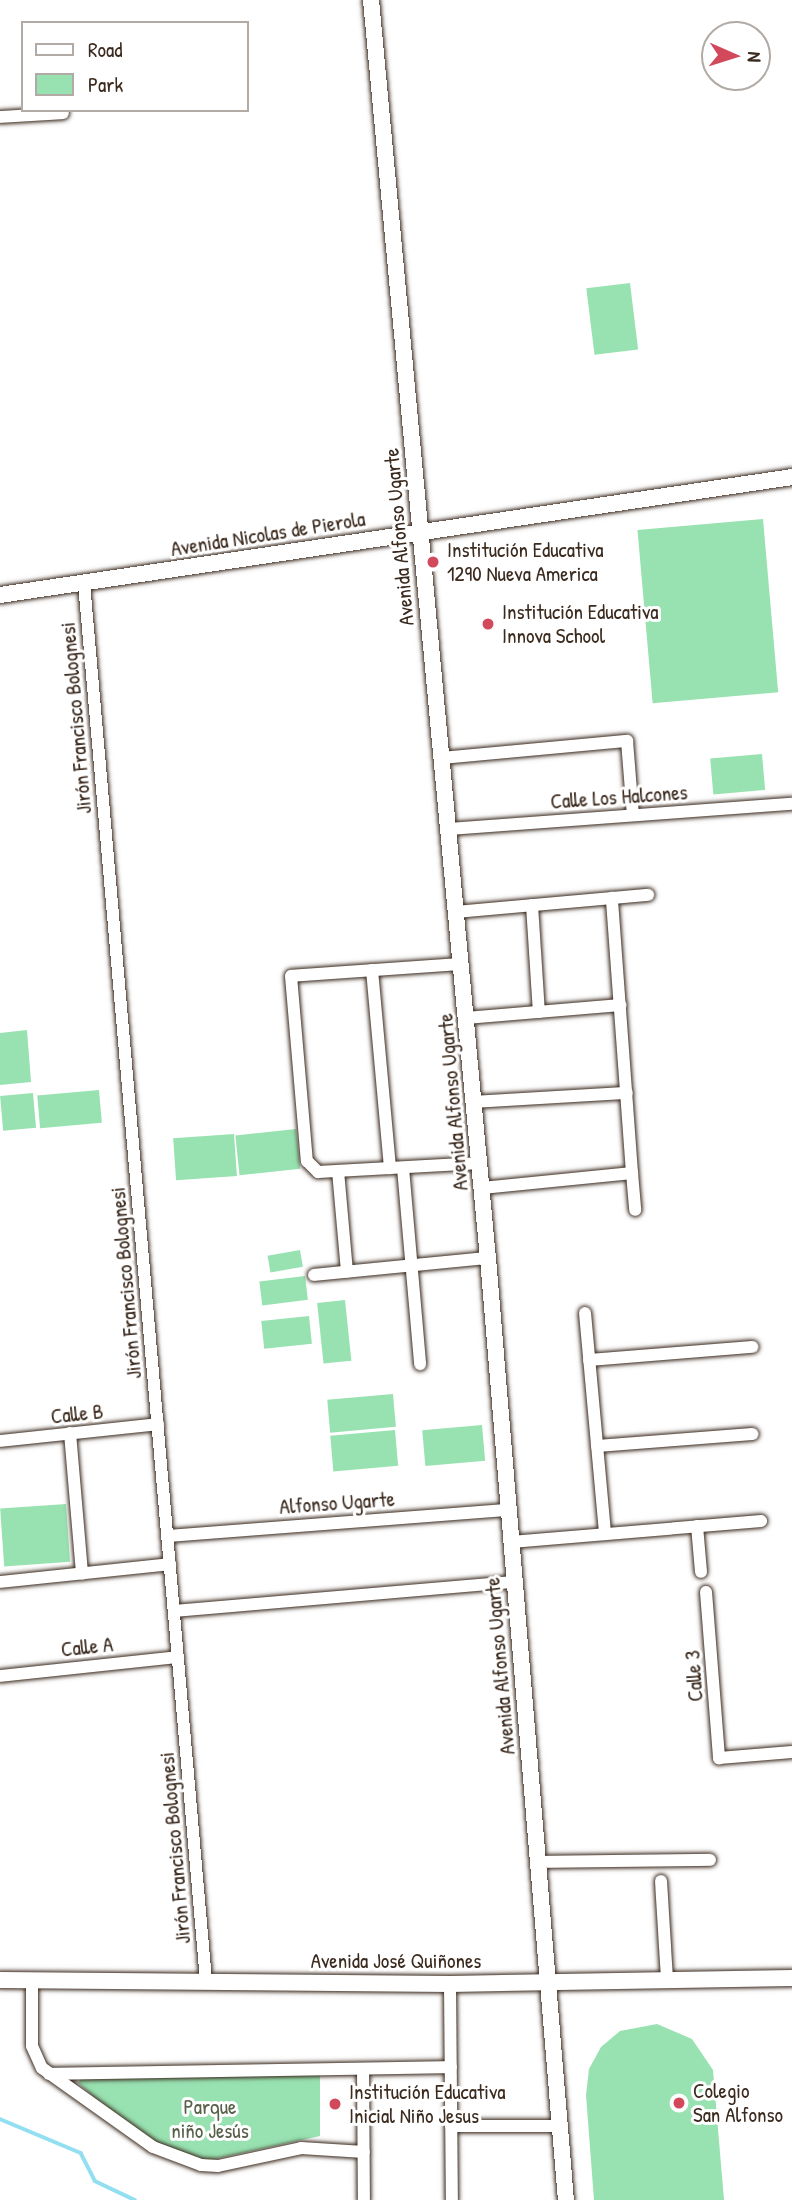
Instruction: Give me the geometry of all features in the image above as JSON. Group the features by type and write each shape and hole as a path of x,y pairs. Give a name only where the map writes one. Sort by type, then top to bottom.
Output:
{"street":[{"name":"Avenida Alfonso Ugarte","path":"371,0 480,1163 566,2200"},
{"path":"0,117 63,113"},
{"name":"Avenida Nicolas de Pierola","path":"0,595 792,477"},
{"name":"Jirón Francisco Bolognesi","path":"84,583 205,1980"},
{"path":"442,758 627,741 633,815"},
{"name":"Calle Los Halcones","path":"448,829 792,804"},
{"path":"456,912 649,895"},
{"path":"612,898 635,1210"},
{"path":"532,905 539,1012"},
{"path":"461,964 291,976 307,1161 318,1172 480,1163"},
{"path":"372,970 411,1266 420,1364"},
{"path":"466,1018 620,1005"},
{"path":"474,1102 626,1093"},
{"path":"338,1171 347,1272"},
{"path":"482,1188 632,1173"},
{"path":"314,1275 488,1258"},
{"path":"585,1313 605,1534"},
{"path":"589,1360 752,1347"},
{"name":"Calle B","path":"0,1441 158,1424"},
{"path":"70,1433 82,1573"},
{"path":"597,1446 753,1434"},
{"name":"Alfonso Ugarte","path":"168,1536 509,1510"},
{"path":"511,1542 761,1521"},
{"path":"697,1526 701,1572"},
{"path":"0,1582 170,1564"},
{"path":"174,1611 514,1582"},
{"name":"Calle 3","path":"706,1592 719,1758 792,1752"},
{"name":"Calle A","path":"0,1676 178,1657"},
{"path":"537,1862 710,1860"},
{"path":"661,1881 667,1980"},
{"name":"Avenida José Quiñones","path":"0,1980 32,1983 205,1980 450,1983 792,1978"},
{"path":"32,1983 33,2046 49,2074 136,2138 201,2165 235,2164 301,2148 364,2152"},
{"path":"450,1983 452,2200"},
{"path":"49,2074 451,2067"},
{"path":"363,2069 364,2200"},
{"path":"452,2126 560,2126"}],"green space":[{"path":"630,283 638,350 594,355 586,288"},
{"path":"763,519 778,692 653,703 637,530"},
{"path":"762,754 765,790 713,794 710,759"},
{"path":"27,1030 31,1082 0,1085 0,1033"},
{"path":"99,1090 102,1123 40,1128 37,1095"},
{"path":"33,1093 36,1128 3,1131 0,1096"},
{"path":"296,1129 300,1169 240,1175 235,1135"},
{"path":"234,1134 237,1176 176,1180 173,1138"},
{"path":"300,1250 303,1267 270,1272 268,1256"},
{"path":"305,1276 308,1300 262,1305 259,1282"},
{"path":"345,1300 351,1361 324,1364 317,1303"},
{"path":"309,1316 312,1344 264,1349 261,1321"},
{"path":"393,1394 396,1427 330,1433 327,1400"},
{"path":"482,1425 485,1461 425,1466 422,1430"},
{"path":"395,1430 398,1466 333,1472 330,1436"},
{"path":"66,1504 70,1562 4,1566 0,1509"},
{"path":"657,2024 692,2039 713,2070 724,2200 594,2200 586,2095 589,2069 601,2047 620,2031"},
{"name":"Parque niño Jesús","path":"320,2075 320,2136 206,2161 176,2154 127,2127 78,2083 83,2077"}],"waterway":[{"path":"0,2119 81,2153 95,2181 135,2200"}],"place":[{"name":"Institución Educativa 1290 Nueva America","path":"433,562"},
{"name":"Institución Educativa Innova School","path":"488,624"},
{"name":"Colegio San Alfonso","path":"679,2103"},
{"name":"Institución Educativa Inicial Niño Jesus","path":"335,2104"}]}
